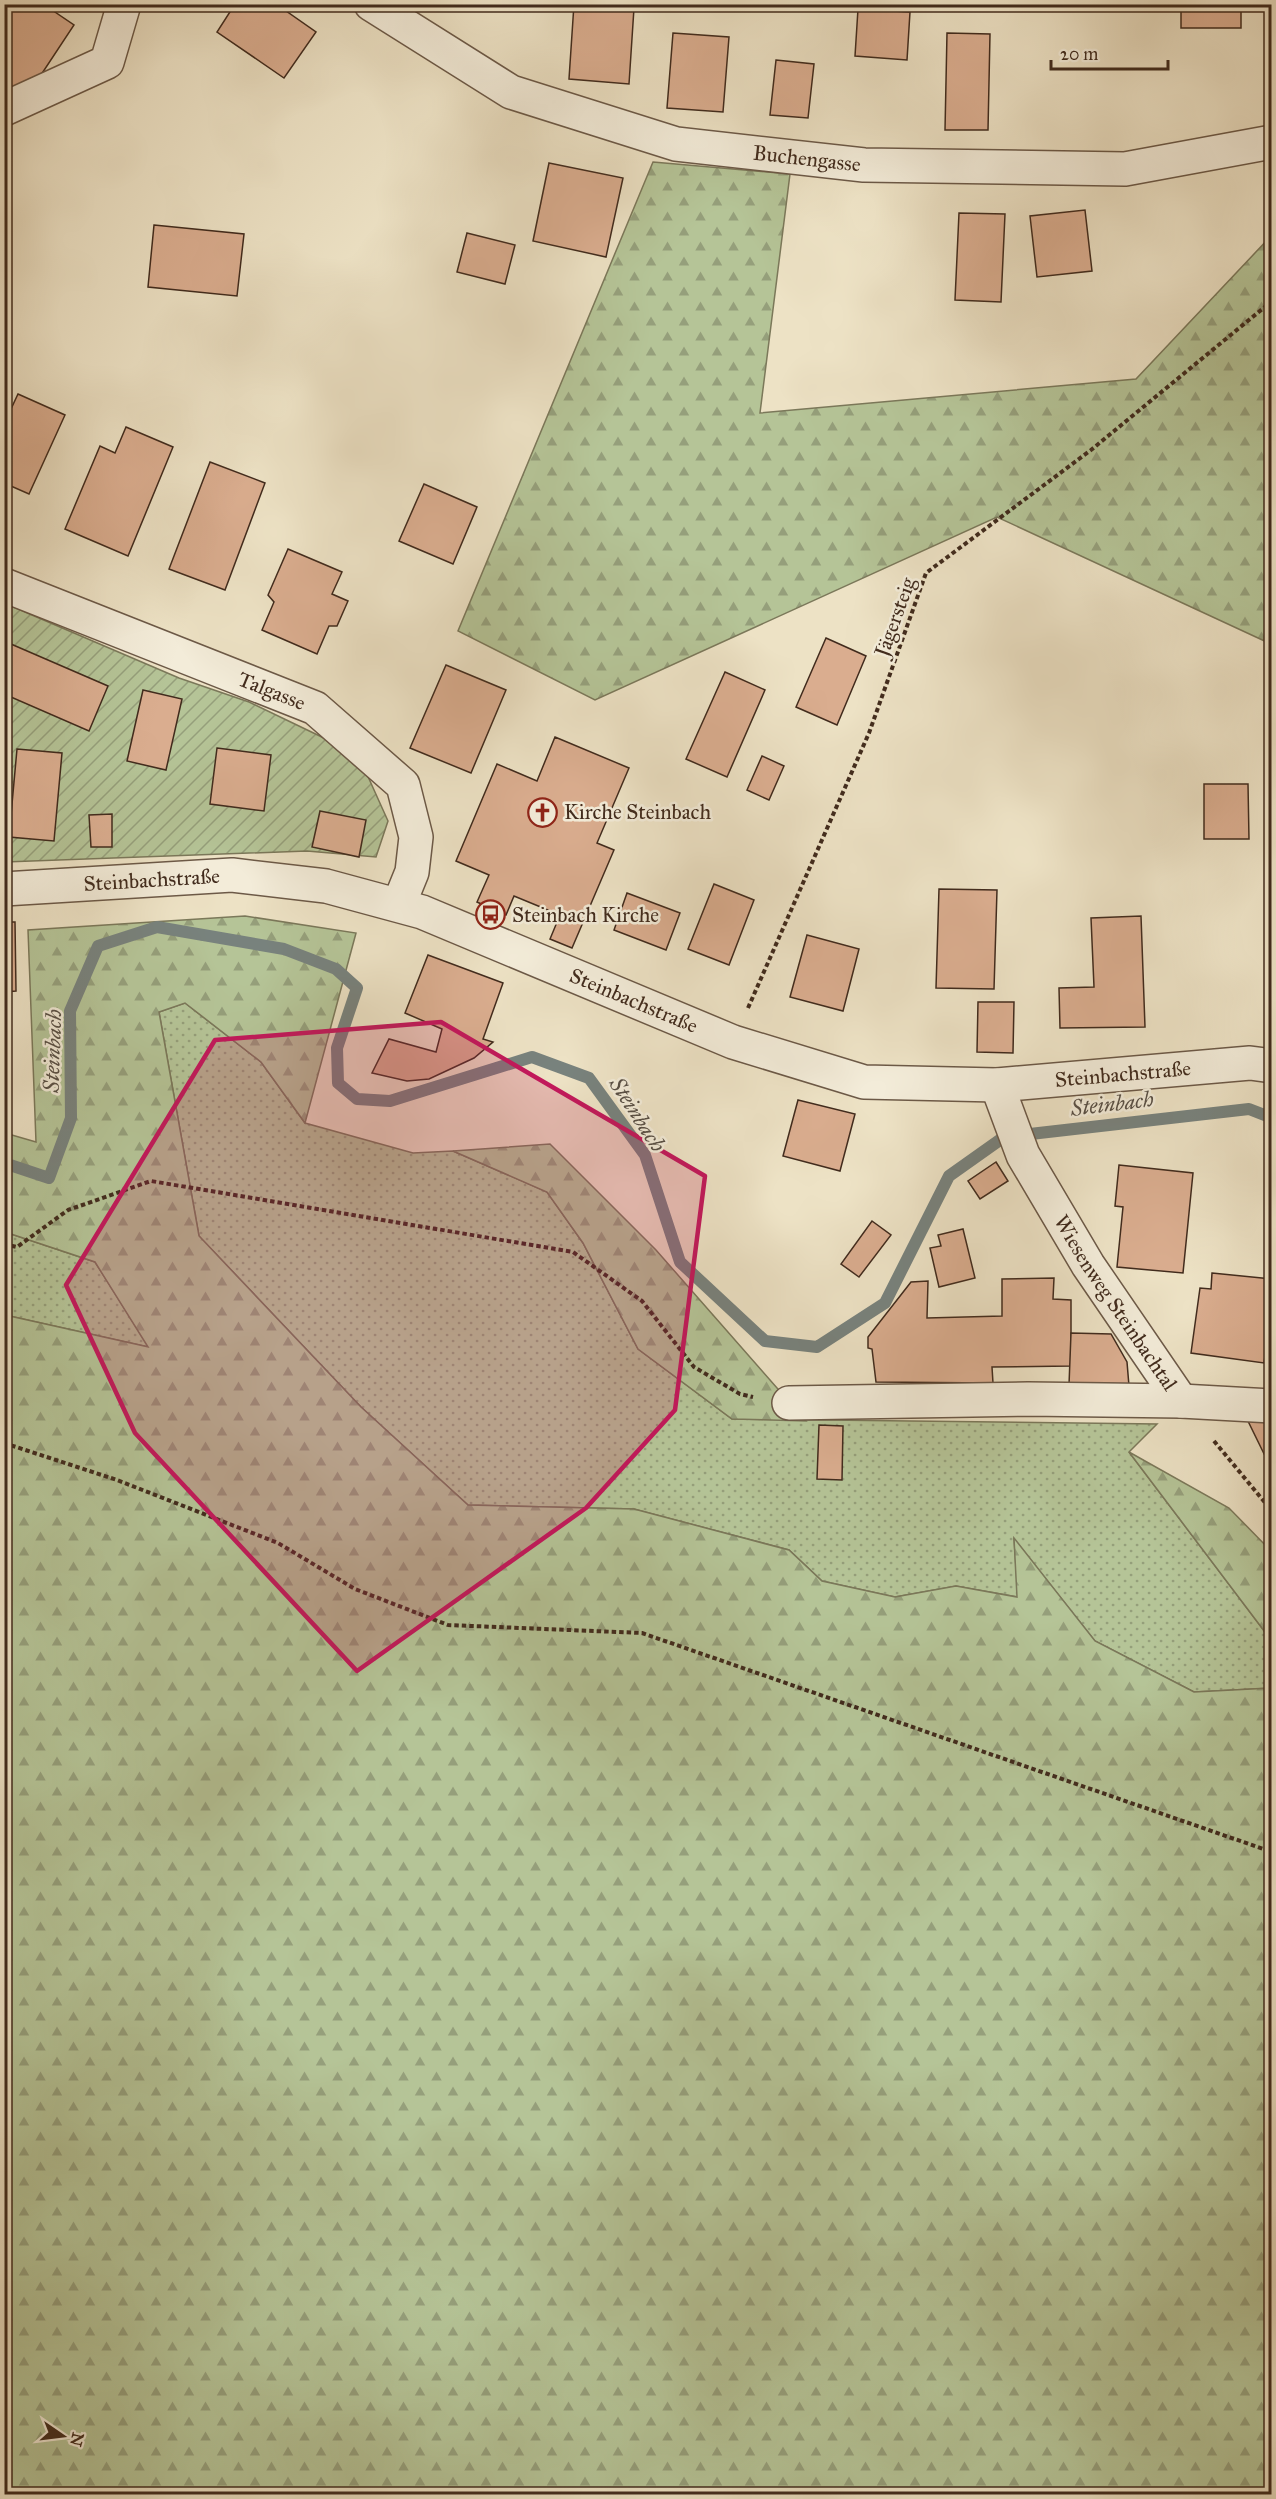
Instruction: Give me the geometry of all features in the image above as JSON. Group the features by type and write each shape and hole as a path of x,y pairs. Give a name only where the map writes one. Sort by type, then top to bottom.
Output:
{"street":[{"path":"4,109 107,62 124,4"},
{"name":"Buchengasse","path":"371,4 511,93 676,144 864,165 1125,169 1272,142"},
{"name":"Talgasse","path":"4,585 315,708 403,785 416,837 412,872 399,904"},
{"name":"Steinbachstraße","path":"4,889 232,875 326,886 422,912 733,1042 864,1082 997,1085 1250,1063 1272,1066"},
{"name":"Wiesenweg Steinbachtal","path":"997,1085 1023,1155 1088,1265 1181,1401 1272,1406"},
{"path":"789,1403 1028,1399 1181,1401"}],"path":[{"name":"Jägersteig","path":"733,1042 869,733 927,573 1090,450 1272,301"},
{"path":"4,1244 17,1247 68,1210 151,1181 573,1252 642,1301 694,1367 740,1394 789,1403"},
{"path":"1181,1401 1272,1511"},
{"path":"4,1443 117,1480 278,1543 356,1589 448,1625 642,1633 1272,1852"}],"highlighted area":[{"path":"441,1022 705,1176 675,1410 586,1508 357,1671 135,1433 66,1285 215,1040"}],"green space":[{"path":"653,162 790,174 760,413 1136,379 1271,236 1271,644 997,517 595,700 458,631"},
{"path":"4,603 179,678 249,702 328,740 365,770 388,821 376,857 307,851 5,862"},
{"path":"245,916 356,933 305,1123 261,1062 185,1003 159,1012 199,1236 361,1407 468,1505 634,1509 789,1550 822,1581 895,1597 956,1586 1017,1597 1014,1538 1095,1641 1194,1692 1271,1688 1271,2494 5,2494 5,1315 148,1347 95,1262 5,1232 5,1133 36,1142 28,930"},
{"path":"185,1003 261,1062 305,1123 413,1153 453,1151 547,1192 583,1243 638,1349 732,1419 1157,1424 1129,1452 1271,1640 1271,1688 1194,1692 1095,1641 1014,1539 1018,1597 956,1586 895,1597 822,1581 789,1550 634,1509 468,1505 361,1407 199,1236 159,1012"},
{"path":"550,1144 656,1250 806,1421 732,1419 638,1349 583,1243 547,1192 453,1151"},
{"path":"5,1232 95,1262 149,1347 5,1315"},
{"path":"1129,1452 1229,1508 1271,1551 1271,1640"}],"building":[{"path":"12,4 43,4 74,25 33,87 4,90 4,16"},
{"path":"235,4 276,4 316,32 284,78 217,32"},
{"path":"574,4 634,8 629,84 569,79"},
{"path":"1181,4 1241,4 1241,28 1181,28"},
{"path":"858,9 910,12 907,60 855,56"},
{"path":"673,33 729,37 723,112 667,108"},
{"path":"947,33 990,34 988,130 945,130"},
{"path":"776,60 814,64 808,118 770,115"},
{"path":"549,163 623,178 606,257 533,241"},
{"path":"1085,210 1092,271 1037,277 1030,216"},
{"path":"959,213 1005,214 1001,302 955,300"},
{"path":"154,225 244,234 237,296 148,287"},
{"path":"467,233 515,245 505,284 457,272"},
{"path":"18,394 65,415 29,494 4,483 4,424"},
{"path":"126,427 173,447 128,556 65,529 100,446 115,453"},
{"path":"210,462 265,483 225,590 169,569"},
{"path":"424,484 477,507 453,564 399,541"},
{"path":"288,549 342,572 332,594 348,601 337,626 329,626 317,654 262,630 274,602 268,595"},
{"path":"826,638 866,656 837,725 796,707"},
{"path":"4,641 108,686 89,731 4,694"},
{"path":"446,665 506,690 471,773 410,748"},
{"path":"725,672 765,690 727,777 686,759"},
{"path":"143,690 182,699 166,770 127,761"},
{"name":"Kirche Steinbach","path":"555,737 629,768 597,843 614,850 572,948 550,939 560,915 514,896 506,915 477,902 489,875 456,861 497,764 537,781"},
{"path":"217,748 271,755 264,811 210,804"},
{"path":"17,749 62,753 54,841 9,837"},
{"path":"762,756 784,766 769,800 747,790"},
{"path":"1204,784 1248,784 1249,839 1204,839"},
{"path":"320,811 366,820 359,857 312,847"},
{"path":"112,814 112,847 91,847 89,815"},
{"path":"714,884 754,900 729,965 688,949"},
{"path":"939,889 997,890 994,989 936,988"},
{"path":"627,893 680,913 666,950 614,930"},
{"path":"1141,916 1145,1027 1060,1028 1059,988 1094,987 1091,918"},
{"path":"4,922 15,922 16,991 4,992"},
{"path":"807,935 859,949 843,1011 790,997"},
{"path":"428,955 503,983 483,1039 493,1042 474,1058 429,1079 407,1081 372,1073 389,1039 436,1052 442,1029 405,1013"},
{"path":"978,1002 1014,1002 1013,1053 977,1052"},
{"path":"798,1100 855,1114 840,1171 783,1156"},
{"path":"996,1162 1008,1181 980,1199 968,1181"},
{"path":"1119,1165 1193,1173 1183,1273 1117,1267 1123,1207 1115,1206"},
{"path":"872,1221 891,1235 859,1277 841,1264"},
{"path":"963,1229 975,1278 939,1287 930,1248 941,1246 938,1235"},
{"path":"1212,1273 1272,1279 1272,1342 1267,1341 1264,1363 1191,1353 1200,1288 1211,1289"},
{"path":"1054,1278 1053,1299 1071,1300 1071,1366 992,1367 993,1383 876,1382 872,1349 868,1348 868,1337 911,1282 928,1281 927,1318 1002,1316 1002,1279"},
{"path":"1071,1333 1111,1334 1127,1362 1129,1386 1069,1385"},
{"path":"1247,1419 1272,1421 1272,1461 1268,1462"},
{"path":"819,1425 843,1426 842,1480 817,1479"}],"waterway":[{"name":"Steinbach","path":"4,1163 49,1178 71,1118 70,1011 98,946 157,927 284,949 336,969 357,988 337,1048 338,1083 357,1099 390,1101 532,1057 589,1078 645,1155 680,1262 765,1341 817,1347 885,1303 949,1176 1004,1137 1249,1109 1272,1118"}],"place":[{"name":"Kirche Steinbach","path":"543,812"},
{"name":"Steinbach Kirche","path":"491,915"}]}
